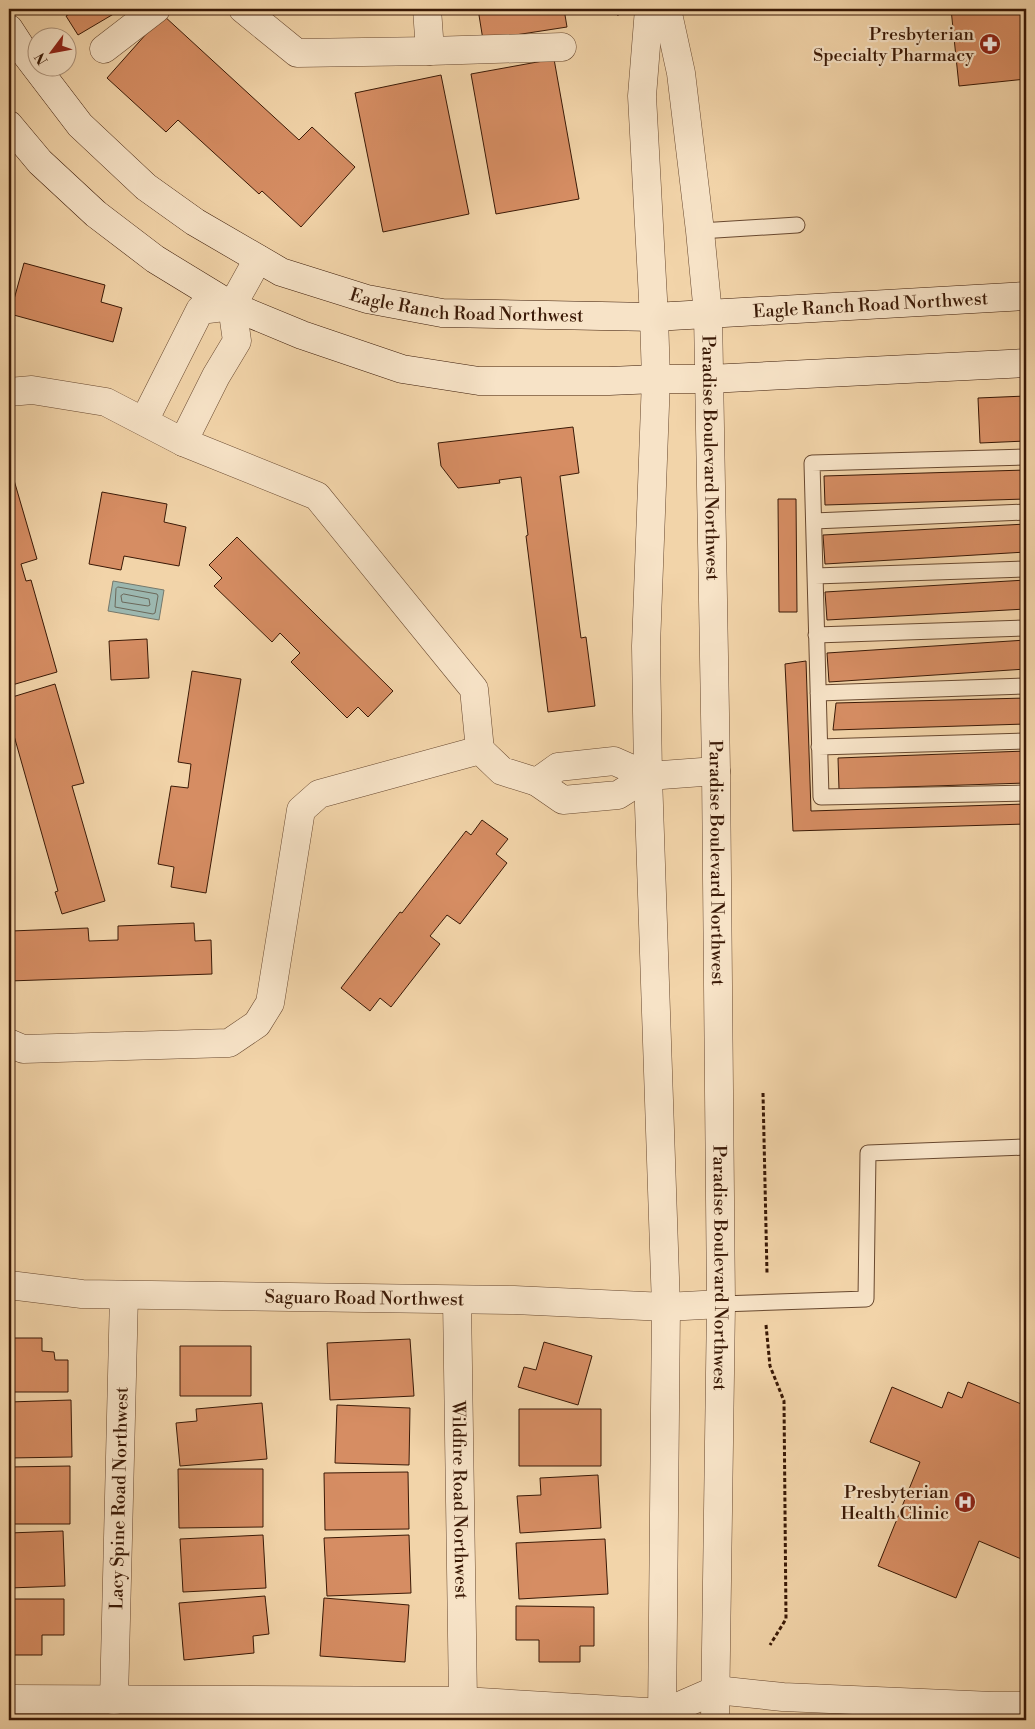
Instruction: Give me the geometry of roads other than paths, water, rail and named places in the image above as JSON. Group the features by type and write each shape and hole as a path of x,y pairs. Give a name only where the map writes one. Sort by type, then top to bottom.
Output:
{"street":[{"path":"104,49 156,9"},
{"path":"243,9 297,53 562,47"},
{"path":"427,9 430,51"},
{"path":"649,9 642,96 656,379 646,646 648,776 666,1307 669,1718"},
{"name":"Paradise Boulevard Northwest","path":"667,9 681,73 708,314 716,771 721,1304 715,1720"},
{"name":"Eagle Ranch Road Northwest","path":"9,29 80,125 146,187 195,222 281,272 367,299 442,313 654,317 1026,296"},
{"path":"9,125 40,162 96,214 155,259 232,306 302,335 402,369 479,382 609,381 709,379 1026,363"},
{"path":"183,442 216,376 237,341 232,306 258,258"},
{"path":"144,421 200,310 232,306"},
{"path":"9,392 32,390 106,402 183,442 317,496 474,689 480,750 502,771 537,782 563,800 618,795 648,776 716,771"},
{"path":"9,1043 23,1049 229,1043 257,1024 270,1003 301,810 319,794 480,750"},
{"name":"Saguaro Road Northwest","path":"9,1285 82,1294 514,1300 666,1307 721,1304"},
{"name":"Lacy Spine Road Northwest","path":"114,1700 124,1295"},
{"name":"Wildfire Road Northwest","path":"457,1300 463,1701"},
{"path":"9,1699 463,1701 669,1718 716,1690 782,1697 1026,1706"}],"lane":[{"path":"700,231 796,225"},
{"path":"1026,457 812,462 820,797 1026,793"},
{"path":"814,521 1026,512"},
{"path":"815,576 1026,569"},
{"path":"816,635 1026,628"},
{"path":"818,693 1026,686"},
{"path":"819,747 1026,741"},
{"path":"721,1304 866,1299 868,1153 1026,1147"}],"water":[{"path":"113,581 164,590 159,620 108,611"}],"place":[{"name":"Presbyterian Specialty Pharmacy","path":"990,44"},
{"name":"Presbyterian Health Clinic","path":"965,1502"}]}
